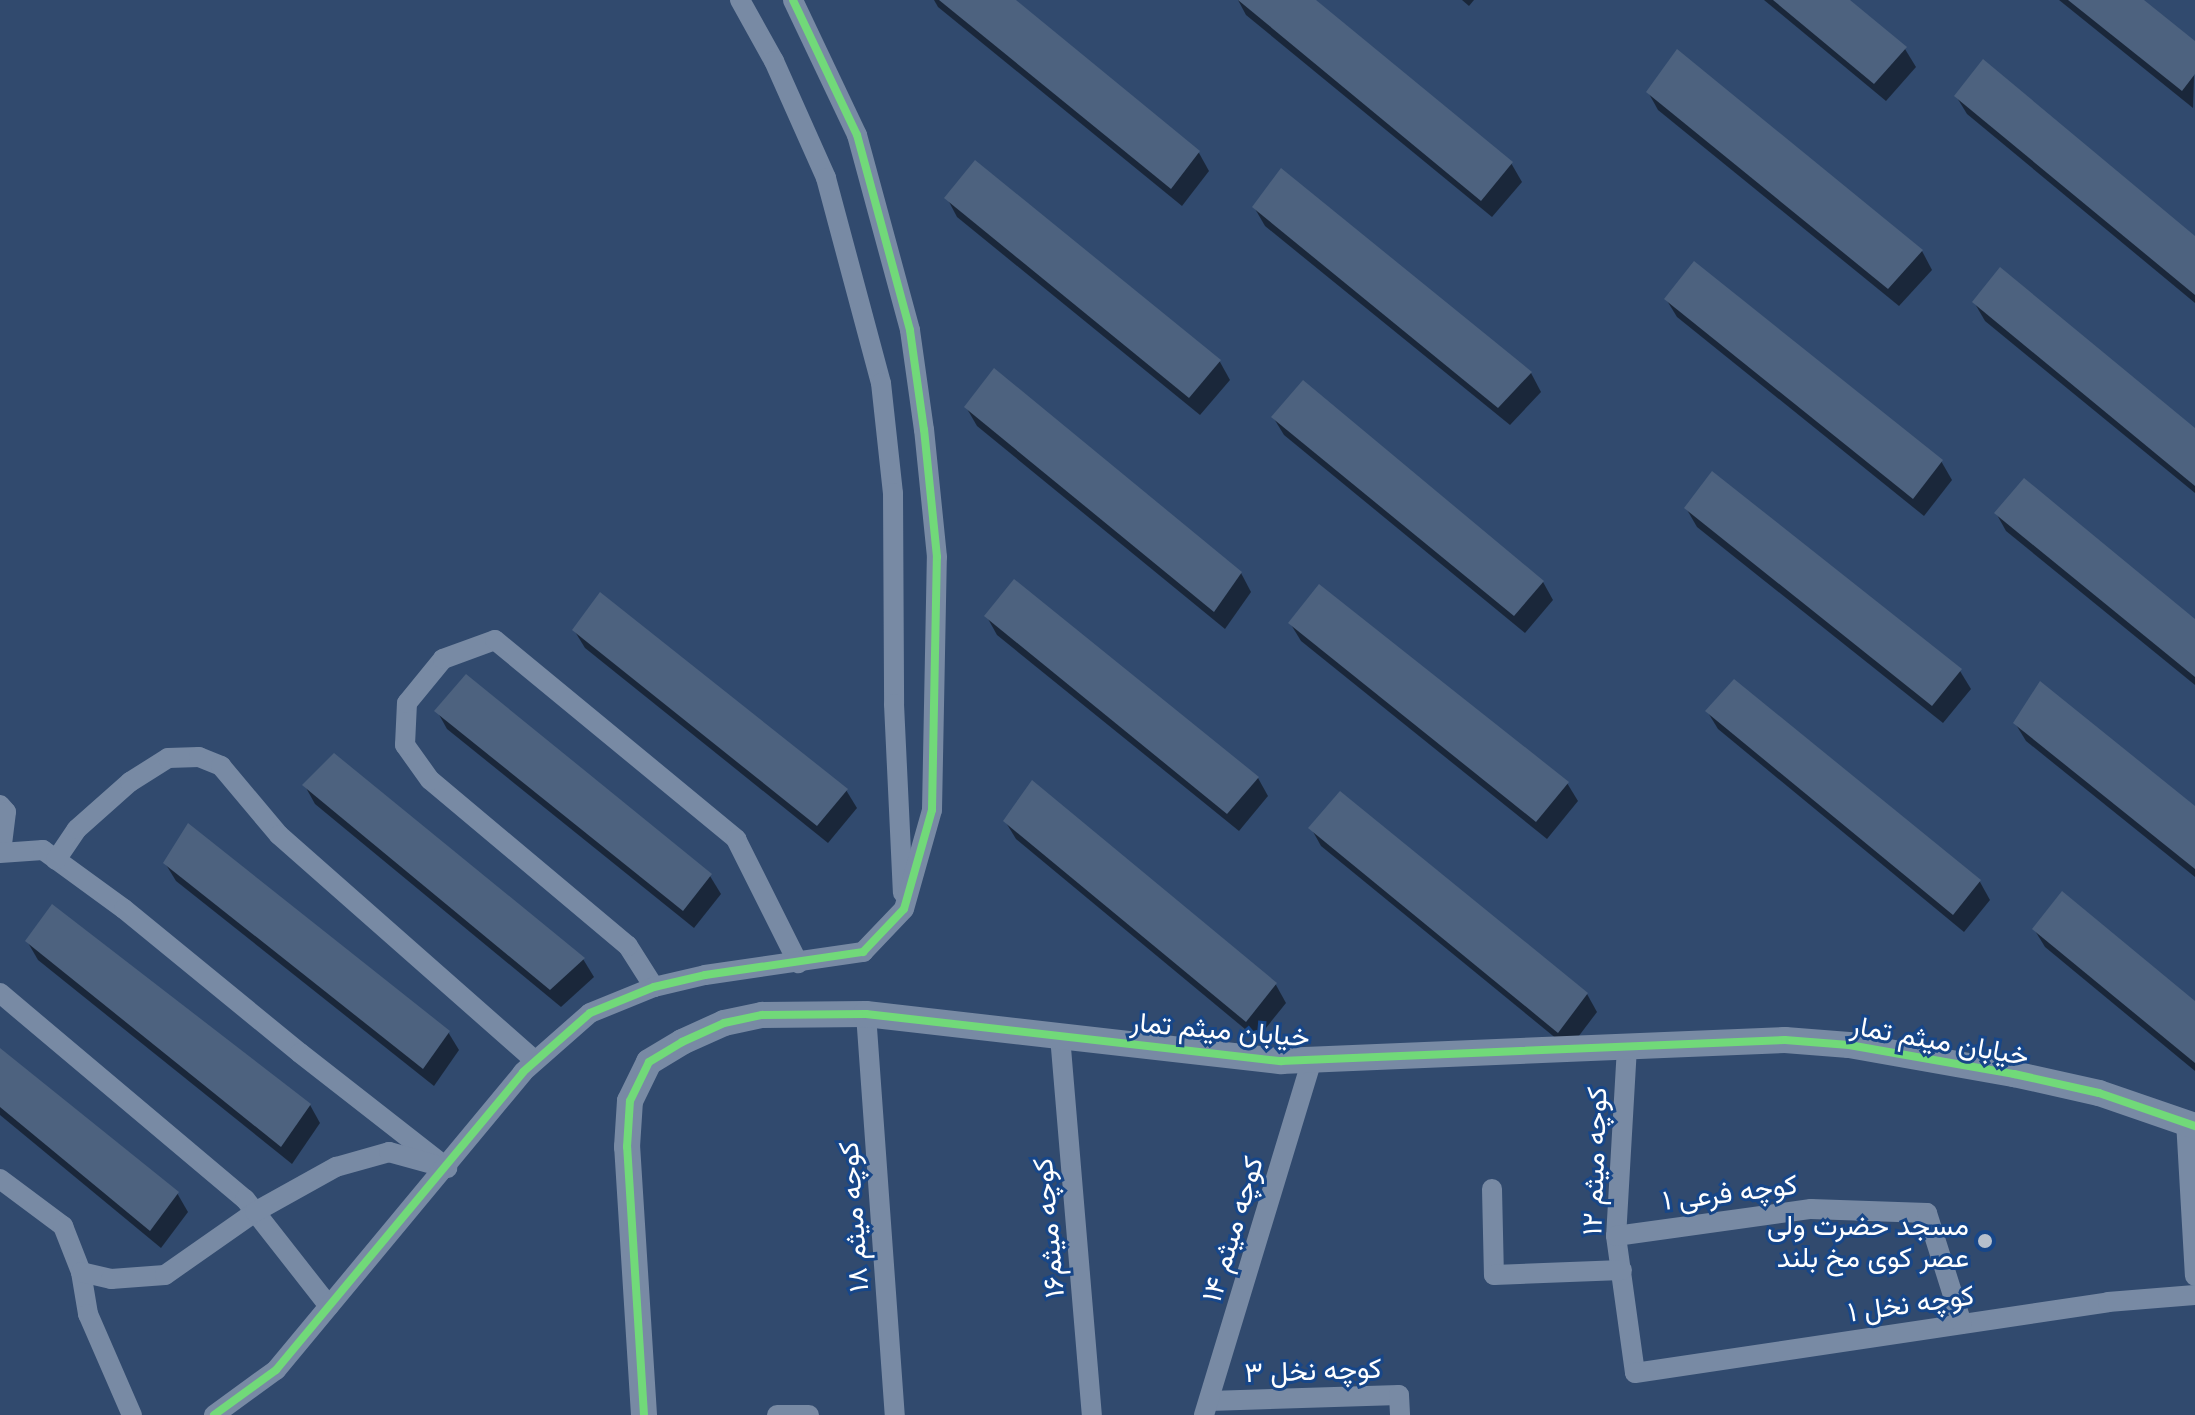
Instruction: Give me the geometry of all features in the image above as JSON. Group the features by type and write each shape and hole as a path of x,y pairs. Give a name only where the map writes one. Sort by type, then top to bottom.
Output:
{"street":[{"path":"740,0 774,61 826,178 881,383 893,493 896,811 904,909"},
{"path":"214,1415 276,1370 535,1061 590,1013 654,987 705,975 863,952 904,909 932,810 937,557 924,430 910,330 857,135 793,0"},
{"path":"654,987 628,946 430,780 405,745 407,703 443,659 495,640 736,839 798,963"},
{"path":"56,860 77,829 130,782 168,758 199,757 221,766 279,835 535,1061"},
{"path":"0,805 6,812 0,853 43,850 124,909 447,1168"},
{"path":"0,993 245,1199 329,1306"},
{"name":"خیابان میثم تمار","path":"644,1415 627,1147 630,1101 649,1062 682,1042 724,1023 762,1015 866,1014 1281,1061 1785,1040 1849,1045 2014,1074 2099,1093 2191,1124"},
{"name":"کوچه میثم ۱۸","path":"866,1014 895,1415"},
{"name":"کوچه میثم۱۶","path":"1060,1036 1092,1415"},
{"name":"کوچه میثم ۱۲","path":"1627,1047 1616,1236 1635,1373"},
{"name":"کوچه میثم ۱۴","path":"1207,1408 1312,1060"},
{"path":"2191,1124 2195,1276"},
{"path":"81,1272 111,1279 165,1275 255,1212 336,1167 389,1152 447,1168"},
{"path":"0,1179 63,1226 81,1272 88,1314 132,1415"},
{"path":"1492,1189 1494,1275 1622,1270"},
{"name":"کوچه فرعی ۱","path":"1616,1236 1811,1209 1927,1213 1962,1324"},
{"name":"کوچه نخل ۱","path":"1635,1373 2155,1296 2195,1295"},
{"name":"کوچه نخل ۳","path":"1207,1408 1399,1395 1400,1415"},
{"path":"777,1415 809,1415"}],"building":[{"path":"939,0 1016,0 1200,151 1171,189"},
{"path":"1238,0 1316,0 1513,162 1481,201"},
{"path":"1773,0 1850,0 1907,47 1874,84"},
{"path":"2068,0 2144,0 2195,41 2195,74 2182,91"},
{"path":"1677,49 1923,250 1888,289 1646,92"},
{"path":"1983,59 2195,236 2195,295 1954,96"},
{"path":"975,160 1221,360 1189,398 944,198"},
{"path":"1281,168 1532,372 1498,408 1252,207"},
{"path":"1694,261 1943,460 1913,499 1664,299"},
{"path":"2000,267 2195,428 2195,486 1972,302"},
{"path":"994,368 1242,572 1214,612 964,407"},
{"path":"1303,380 1544,581 1514,616 1271,417"},
{"path":"1712,471 1962,669 1932,706 1684,508"},
{"path":"2024,478 2195,619 2195,677 1994,513"},
{"path":"1014,579 1259,777 1227,814 984,616"},
{"path":"1319,584 1569,782 1536,822 1288,623"},
{"path":"600,592 848,789 817,826 572,630"},
{"path":"466,674 712,874 683,911 434,711"},
{"path":"1734,679 1981,880 1953,915 1705,711"},
{"path":"2040,681 2195,806 2195,869 2013,723"},
{"path":"334,753 585,958 550,990 302,785"},
{"path":"1032,780 1277,983 1246,1022 1003,821"},
{"path":"1340,791 1588,993 1558,1033 1308,828"},
{"path":"188,823 450,1031 423,1069 163,863"},
{"path":"2062,891 2195,1001 2195,1063 2032,929"},
{"path":"52,904 311,1104 281,1147 25,941"},
{"path":"0,1048 179,1192 150,1231 0,1107"}],"cycle path":[{"path":"214,1415 276,1370 523,1072 590,1013 654,987 705,975 863,952 904,909 932,810 937,557 924,430 910,330 857,135 793,0"},
{"path":"644,1415 627,1147 630,1101 649,1062 682,1042 724,1023 762,1015 866,1014 1281,1061 1785,1040 1849,1045 2014,1074 2099,1093 2195,1126"}],"place":[{"name":"مسجد حضرت ولی عصر کوی مخ بلند","path":"1985,1241"}]}
